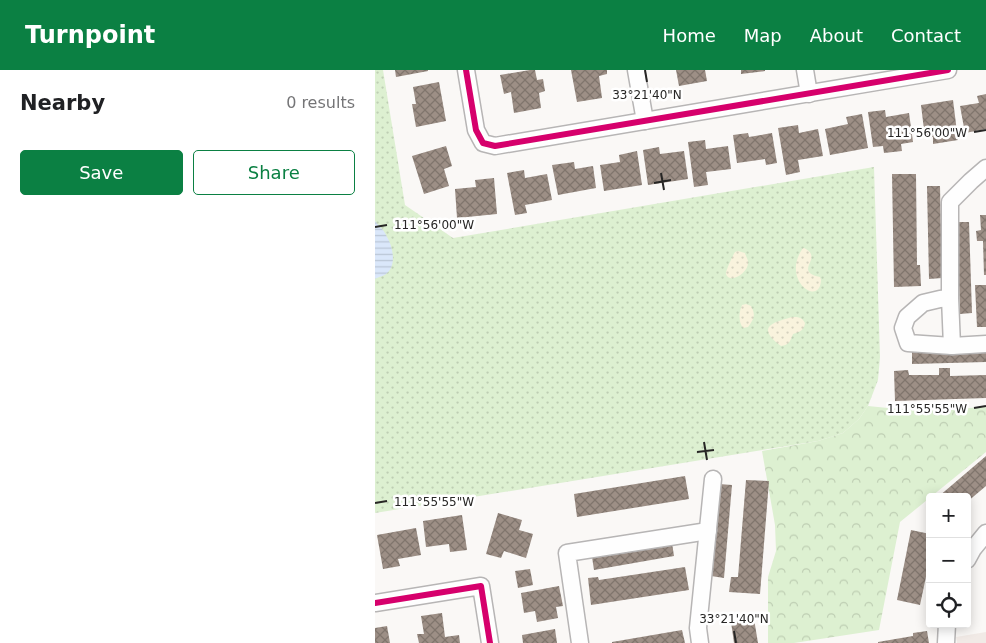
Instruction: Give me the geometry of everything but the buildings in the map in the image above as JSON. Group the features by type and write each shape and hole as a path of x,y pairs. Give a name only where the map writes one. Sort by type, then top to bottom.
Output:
{"street":[{"path":"466,70 476,130 483,143 495,146 948,70"},
{"path":"637,70 645,121"},
{"path":"805,70 809,94"},
{"path":"952,346 950,202 986,168"},
{"path":"950,298 923,303 907,317 903,328 907,343 952,346 986,344"},
{"path":"700,643 698,628 713,479"},
{"path":"580,643 567,553 708,531"},
{"path":"971,553 986,533"},
{"path":"375,603 481,586 490,643"},
{"path":"946,643 947,628"}],"shaded area":[{"path":"986,632 986,643 957,643 956,637"}],"green space":[{"path":"375,70 383,70 405,205 453,238 874,167 880,357 878,380 868,406 859,419 843,433 818,441 375,513"},
{"path":"868,406 918,411 986,407 986,452 936,493 926,493 926,501 900,522 879,630 794,643 768,643 768,577 776,551 775,525 762,451 818,441 843,433 859,419"}],"sand":[{"path":"803,248 810,252 809,271 820,277 821,280 819,288 815,291 809,291 798,280 797,260"},
{"path":"735,252 745,253 748,265 743,273 735,278 731,278 726,273"},
{"path":"742,305 751,306 754,317 748,327 743,328 740,322 740,314"},
{"path":"792,317 801,318 805,323 804,327 793,334 788,344 781,346 769,334 769,327 778,321"}],"water":[{"path":"375,221 386,235 391,246 393,261 392,266 385,275 375,279"}],"cycle path":[{"path":"466,70 476,130 483,143 495,146 948,70"},
{"path":"375,603 481,586 490,643"}]}
